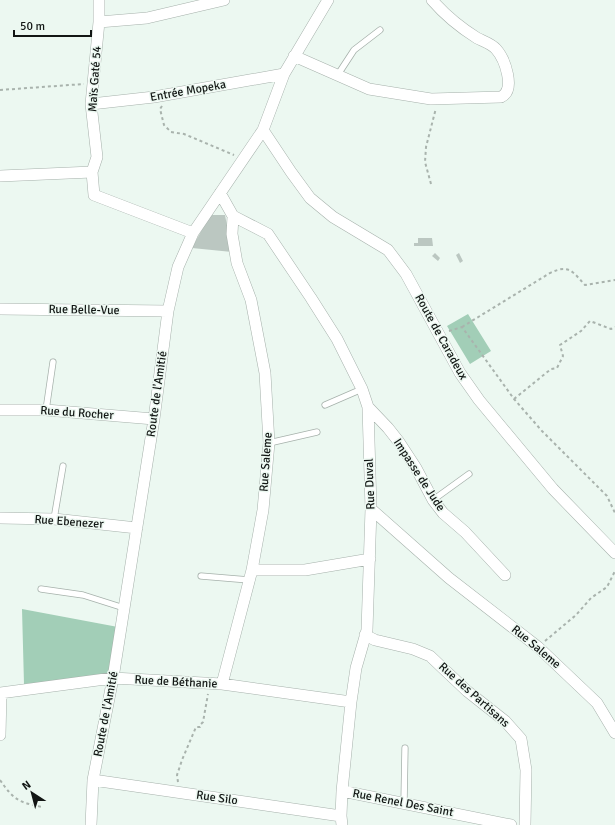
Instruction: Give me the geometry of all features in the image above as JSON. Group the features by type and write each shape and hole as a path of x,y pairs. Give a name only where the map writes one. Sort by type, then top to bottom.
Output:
{"street":[{"name":"Maïs Gaté 54","path":"99,0 99,22 91,104 97,157 92,172 94,195 193,234"},
{"path":"99,22 147,18 224,0"},
{"name":"Route de l'Amitié","path":"91,825 93,780 113,678 154,419 168,310 178,267 193,234 242,159 263,130 284,74 328,0"},
{"path":"294,56 368,90 439,100 501,97 505,95 508,90 507,69 495,48 456,23 432,0"},
{"name":"Entrée Mopeka","path":"91,104 174,94 284,74"},
{"name":"Route de Caradeux","path":"263,130 310,198 333,217 388,250 406,274 460,373 479,400 553,489 615,553"},
{"path":"0,176 92,172"},
{"path":"220,193 233,216"},
{"name":"Rue Duval","path":"233,216 268,234 337,339 362,388 368,407 371,509 367,630 356,668 351,702 342,791 342,820"},
{"name":"Rue Saleme","path":"218,684 251,575 263,510 269,443 265,373 251,300 237,263 232,234 233,216"},
{"name":"Rue Belle-Vue","path":"0,309 168,310"},
{"name":"Impasse de Jude","path":"368,407 399,442 416,468 433,500 505,575"},
{"name":"Rue du Rocher","path":"0,410 46,410 154,419"},
{"name":"Rue Saleme","path":"371,509 448,578 538,647 597,702 615,733"},
{"name":"Rue Ebenezer","path":"0,518 54,519 137,528"},
{"path":"251,575 305,570 370,559"},
{"name":"Rue des Partisans","path":"365,635 375,640 413,649 430,656 467,691 505,721 521,739 526,770 525,825"},
{"name":"Rue de Béthanie","path":"0,693 113,678 218,684 351,702"},
{"path":"0,693 0,736"},
{"name":"Rue Silo","path":"93,780 342,820"},
{"name":"Rue Renel Des Saint","path":"342,791 511,825"}],"lane":[{"path":"337,76 354,50 380,30"},
{"path":"46,410 53,362"},
{"path":"325,405 362,388"},
{"path":"269,443 317,432"},
{"path":"54,519 63,466"},
{"path":"433,500 469,474"},
{"path":"201,576 251,575"},
{"path":"41,589 83,595 124,608"},
{"path":"404,803 405,748"}],"path":[{"path":"0,90 93,84"},
{"path":"174,94 160,109 164,125 171,132 184,134 242,159"},
{"path":"430,184 425,162 426,147 439,100"},
{"path":"438,334 462,327 560,268 567,269 572,272 585,285 615,280"},
{"path":"514,398 551,369 557,368 563,356 560,344 581,331 590,321 611,329 615,327"},
{"path":"462,327 514,398 542,431 607,496 615,513"},
{"path":"538,647 576,615 591,598 607,588 615,571"},
{"path":"173,792 178,781 177,775 186,747 196,727 200,727 203,722 207,696 218,684"},
{"path":"0,780 11,796 24,803 42,807"}],"green space":[{"path":"468,314 491,351 470,364 447,326"},
{"path":"22,609 118,627 108,677 24,684"}],"building":[{"path":"210,215 225,215 232,252 192,248"},
{"path":"418,238 432,238 433,246 414,246 414,243 418,243"},
{"path":"435,253 440,258 438,261 432,256"},
{"path":"459,253 463,261 460,263 456,255"}]}
